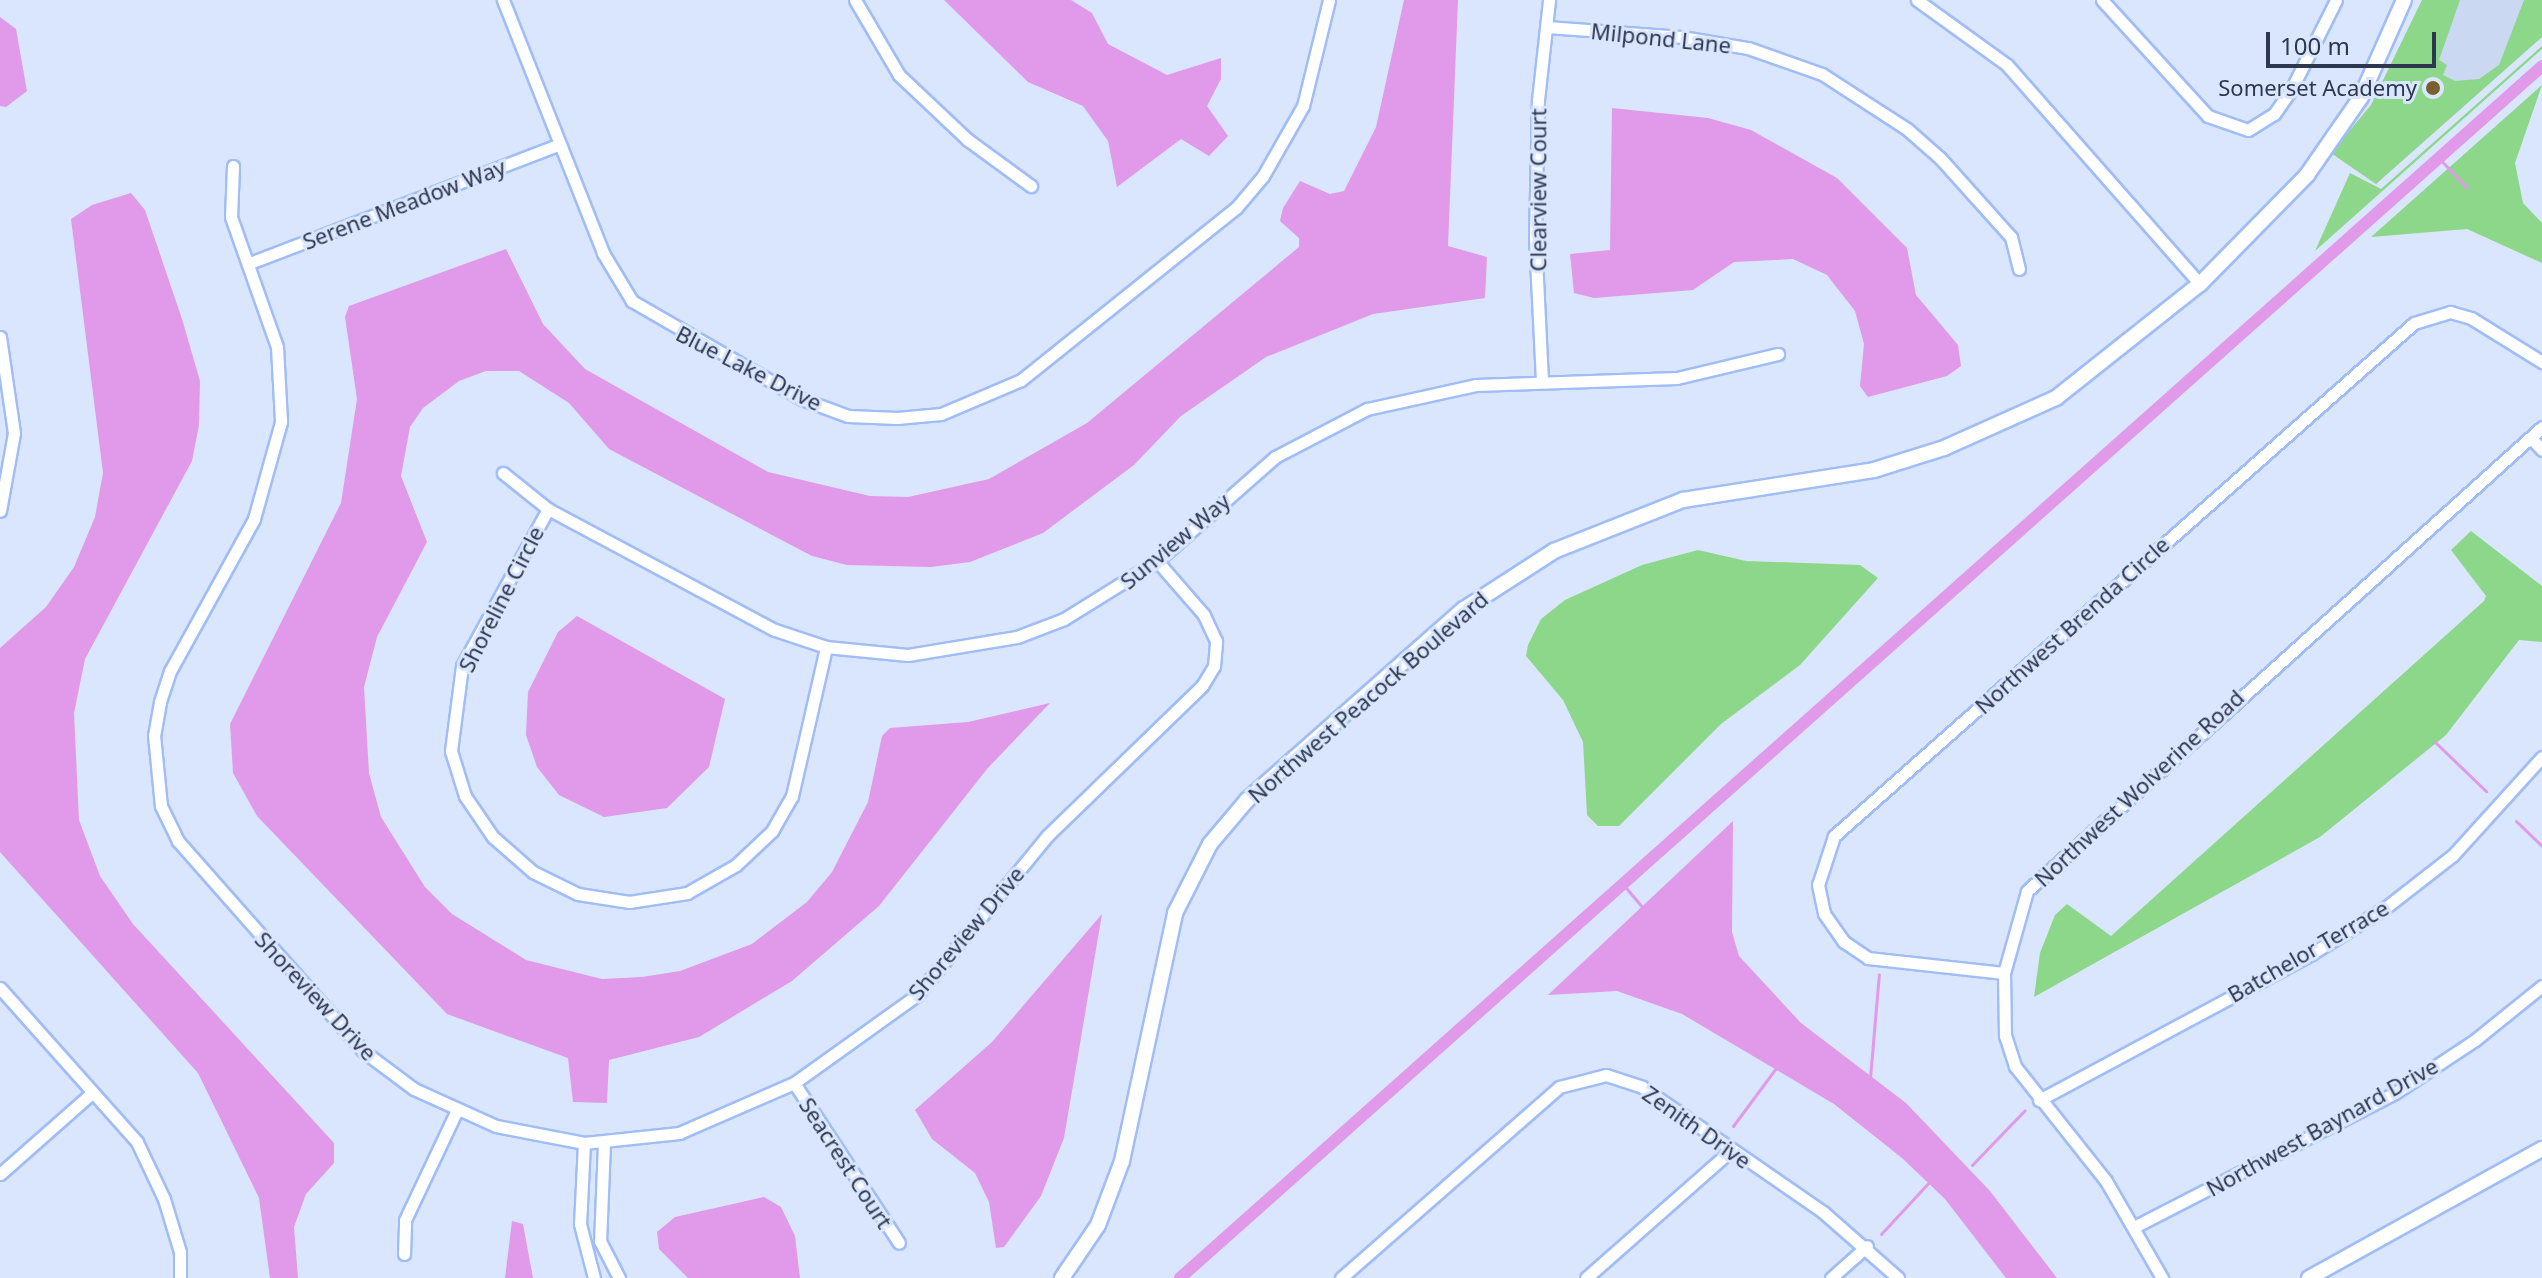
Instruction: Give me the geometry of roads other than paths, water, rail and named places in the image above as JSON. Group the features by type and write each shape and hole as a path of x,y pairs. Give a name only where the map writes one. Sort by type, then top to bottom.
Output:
{"street":[{"name":"Blue Lake Drive","path":"503,0 558,145 616,279 652,317 802,399 848,416 941,414 1021,380 1236,208 1263,176 1303,106 1329,0"},
{"path":"855,0 899,75 968,140 1031,186"},
{"name":"Clearview Court","path":"1542,381 1535,239 1549,0"},
{"path":"1917,0 2007,65 2200,284"},
{"path":"2102,0 2208,116 2248,130 2274,114 2292,88 2336,0"},
{"name":"Northwest Peacock Boulevard","path":"1062,1278 1112,1191 1166,942 1210,844 1247,800 1464,609 1554,551 1618,521 1720,492 1874,470 2000,425 2095,371 2200,284 2279,206 2336,138 2382,56 2404,0"},
{"name":"Milpond Lane","path":"1547,27 1682,37 1748,48 1822,74 1907,129 1940,158 2011,237 2019,269"},
{"name":"Serene Meadow Way","path":"250,263 558,145"},
{"name":"Shoreview Drive","path":"233,166 231,217 250,263 277,347 281,422 254,519 170,671 160,702 154,735 161,806 178,841 363,1051 414,1089 457,1110 534,1137 584,1143 679,1133 794,1083 917,995 1074,806 1202,686 1214,666 1216,641 1204,615 1157,561"},
{"name":"Northwest Brenda Circle","path":"2004,973 1868,958 1844,942 1824,913 1818,885 1834,836 2414,323 2450,312 2471,318 2542,362"},
{"path":"0,337 14,433 0,511"},
{"name":"Sunview Way","path":"503,473 548,509 714,601 826,647 908,655 1017,637 1117,591 1157,561 1275,457 1322,428 1419,395 1542,381 1677,378 1778,354"},
{"name":"Northwest Wolverine Road","path":"2162,1278 2106,1181 2015,1066 2005,1036 2004,973 2027,891 2049,866 2542,427"},
{"path":"2531,438 2542,450"},
{"name":"Shoreline Circle","path":"548,509 462,666 451,751 465,796 493,837 555,883 578,894 629,902 687,893 736,865 772,831 792,796 826,647"},
{"name":"Batchelor Terrace","path":"2039,1100 2311,954 2385,908 2453,855 2542,757"},
{"name":"Northwest Baynard Drive","path":"2134,1227 2395,1093 2542,986"},
{"path":"0,988 137,1142 164,1199 180,1252 180,1278"},
{"name":"Zenith Drive","path":"1341,1278 1539,1103 1582,1077 1629,1080 1867,1246 1898,1278"},
{"name":"Seacrest Court","path":"794,1083 899,1243"},
{"path":"0,1174 92,1093"},
{"path":"404,1254 405,1220 457,1110"},
{"path":"584,1143 580,1224 594,1278"},
{"path":"604,1143 600,1241 619,1278"},
{"path":"2309,1278 2542,1149"},
{"path":"1586,1278 1730,1151"},
{"path":"1831,1278 1867,1246"}],"waterway":[{"path":"1180,1278 2542,66"},
{"path":"2438,157 2467,188"},
{"path":"2435,742 2486,791"},
{"path":"2516,821 2542,846"},
{"path":"1622,883 1644,909"},
{"path":"1870,1078 1879,974"},
{"path":"1733,1126 1776,1068"},
{"path":"1972,1165 2025,1110"},
{"path":"1881,1234 1930,1181"}],"place":[{"name":"Somerset Academy","path":"2433,88"}]}
